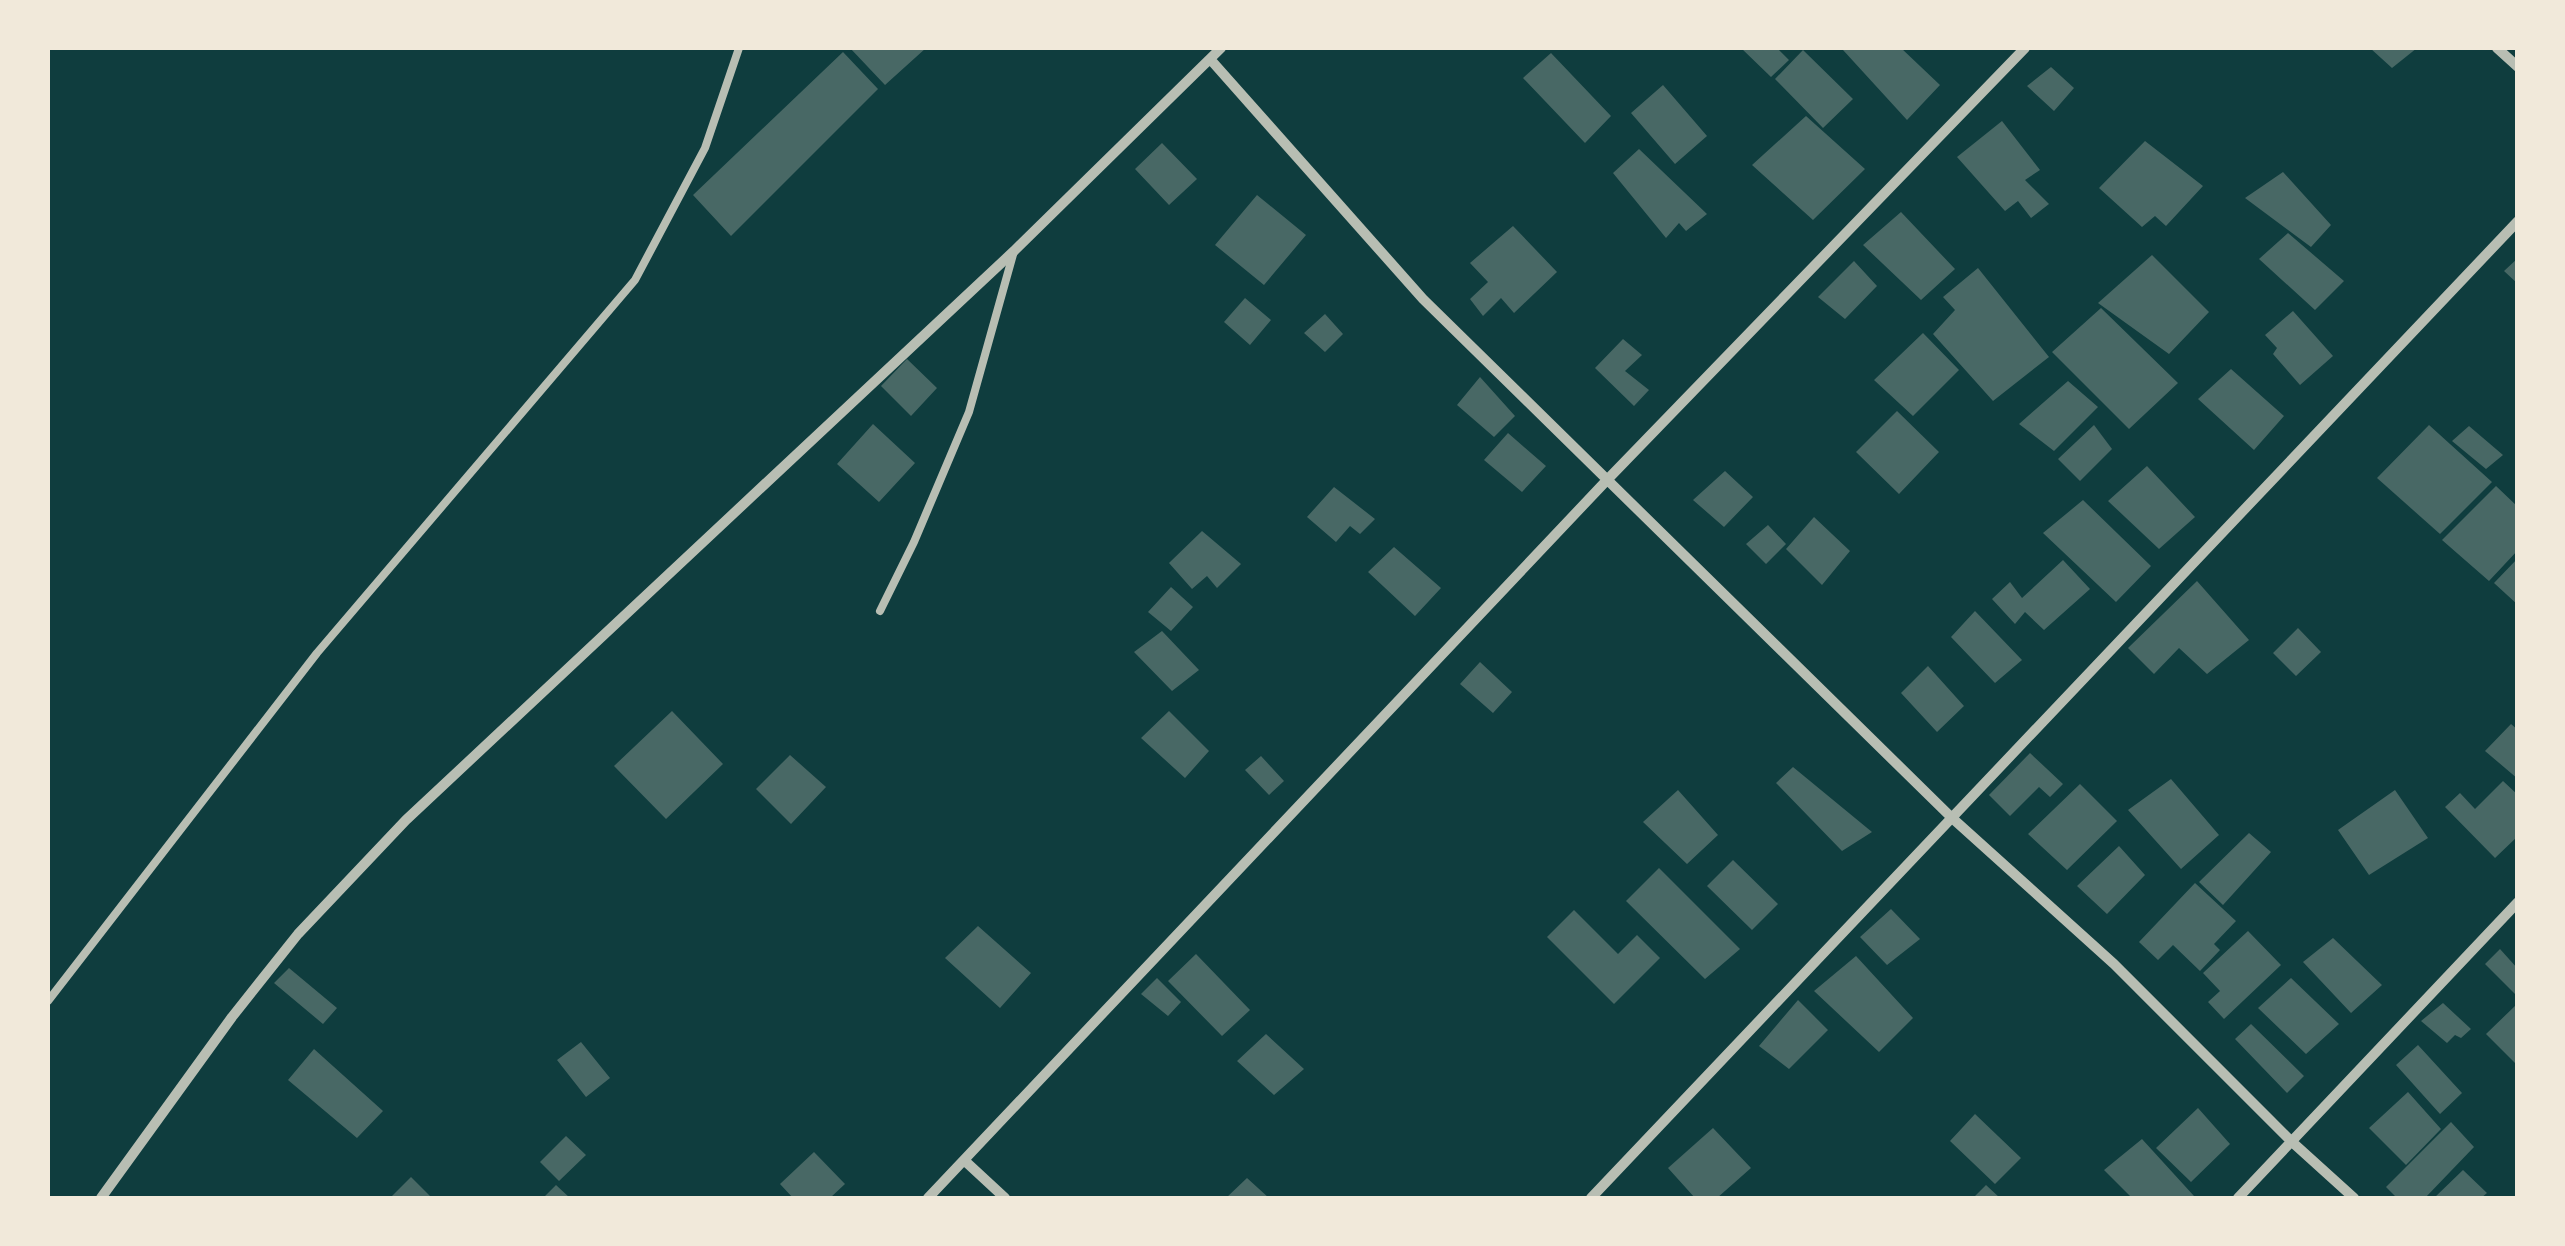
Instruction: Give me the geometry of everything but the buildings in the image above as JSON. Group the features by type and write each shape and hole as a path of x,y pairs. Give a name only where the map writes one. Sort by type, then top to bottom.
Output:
{"street":[{"path":"100,1198 298,934 406,820 1014,251 1221,48"},
{"path":"928,1198 1607,480 2025,48"},
{"path":"2497,48 2518,67"},
{"path":"1210,59 1423,299 1952,818 2114,964 2291,1141 2354,1198"},
{"path":"1591,1198 2518,221"},
{"path":"2238,1198 2518,902"},
{"path":"965,1161 1005,1198"}],"lane":[{"path":"48,1000 317,653 635,280 705,148 739,48"},
{"path":"880,611 970,412 1014,251"}]}
